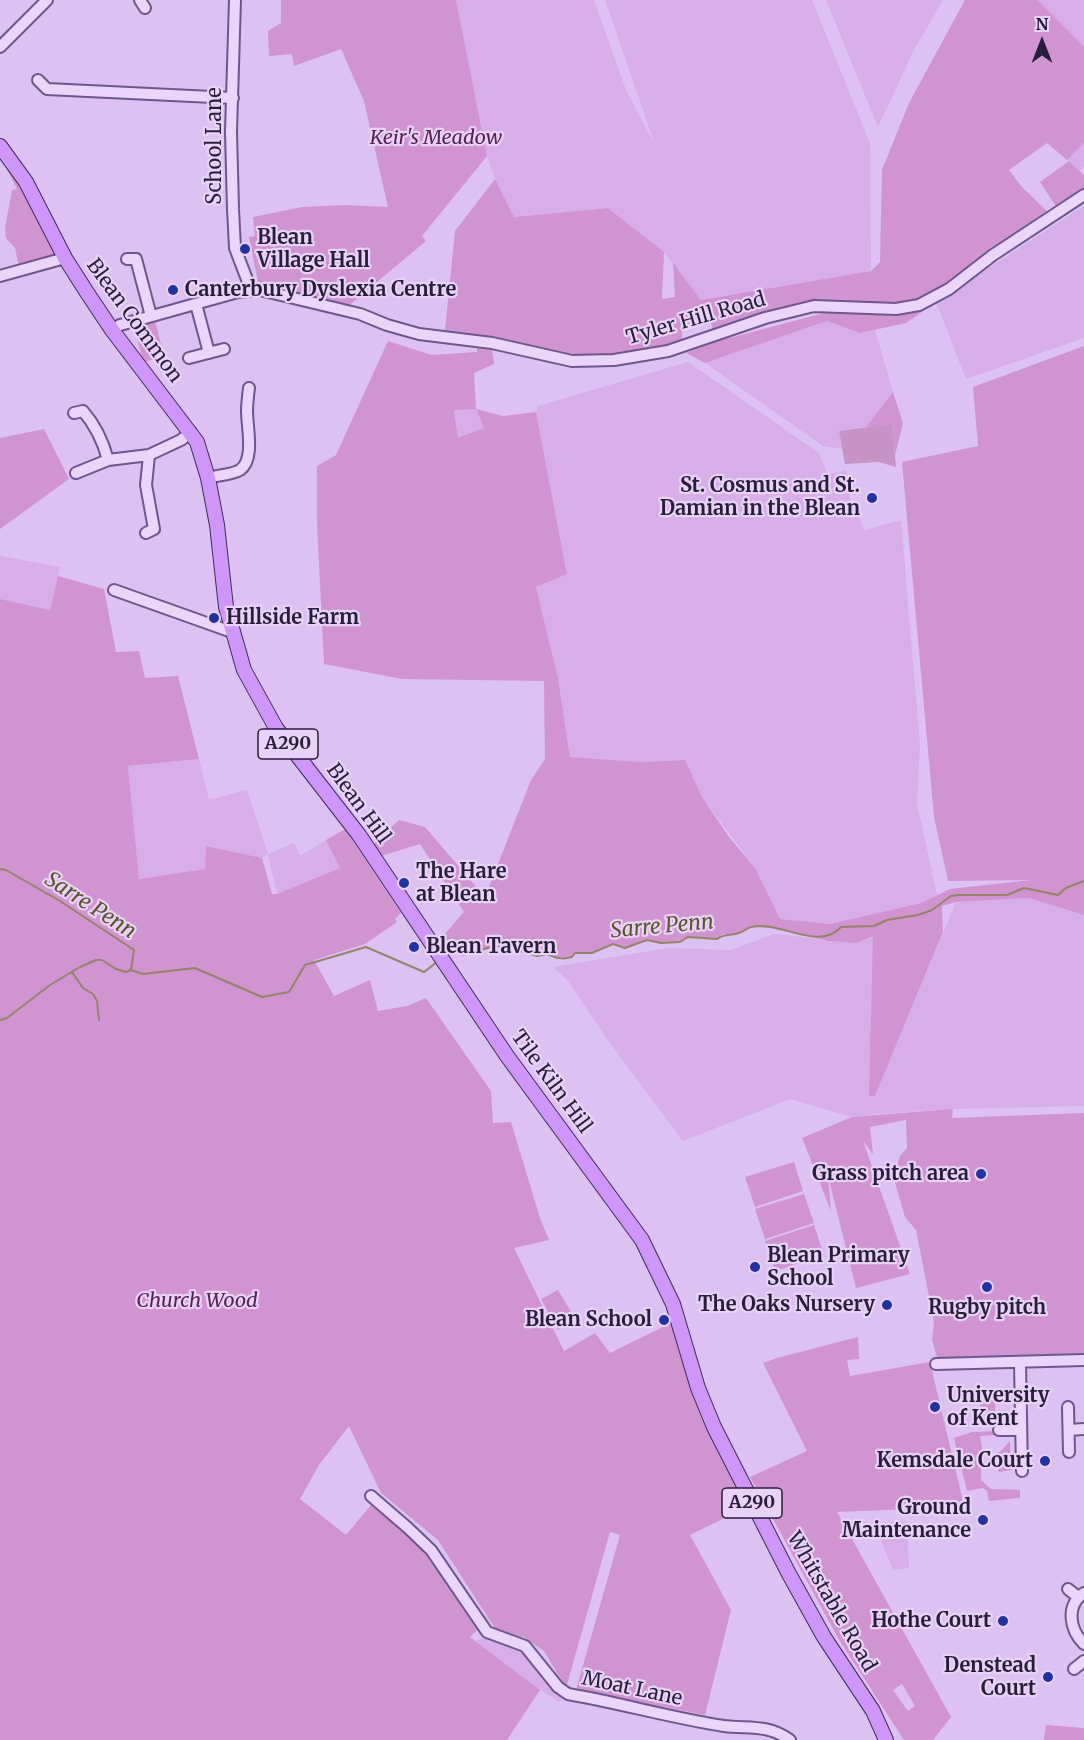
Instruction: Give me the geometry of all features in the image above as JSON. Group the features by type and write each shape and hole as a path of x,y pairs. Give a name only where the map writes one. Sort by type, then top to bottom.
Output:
{"main road":[{"name":"Blean Common","path":"0,146 26,182 65,258 112,330 197,442 208,478 217,525"},
{"name":"Blean Hill","path":"217,525 226,607 244,670 276,728 359,835 424,934"},
{"name":"Tile Kiln Hill","path":"424,934 507,1056 630,1221 648,1251"},
{"name":"Whitstable Road","path":"648,1251 673,1304 698,1388 719,1438 789,1574 824,1637 873,1711 886,1740"}],"street":[{"path":"0,47 47,0"},
{"name":"School Lane","path":"235,0 231,172 234,241 251,290"},
{"path":"38,80 47,89 233,98"},
{"name":"Tyler Hill Road","path":"112,330 120,325 151,316 251,290 260,290 360,314 418,334 492,343 572,361 614,360 668,351 765,318 814,306 896,309 919,305 949,289 993,255 1084,195"},
{"path":"0,276 65,258"},
{"path":"128,259 136,259 151,316"},
{"path":"196,304 208,353"},
{"path":"189,358 224,349"},
{"path":"208,478 236,471 247,461 250,434 247,413 249,388"},
{"path":"74,413 82,411 92,422 108,460"},
{"path":"76,473 108,460 149,455 181,440 191,432"},
{"path":"146,533 154,529 146,485 149,455"},
{"path":"114,590 232,633"},
{"path":"936,1364 1084,1360"},
{"path":"1020,1362 1022,1471"},
{"path":"1068,1407 1069,1452"},
{"path":"1068,1430 1084,1429"},
{"path":"999,1430 1021,1430"},
{"name":"Moat Lane","path":"371,1496 431,1551 487,1632 525,1646 558,1687 568,1694 724,1726 759,1727 778,1732 790,1740"},
{"path":"1068,1589 1081,1595 1073,1608 1072,1625 1084,1644"},
{"path":"1074,1669 1084,1661"}],"shaded area":[{"path":"456,0 594,0 626,90 655,145 605,0 812,0 870,143 871,271 701,300 664,252 608,208 513,217 487,156"},
{"path":"826,0 943,0 915,48 878,127"},
{"path":"1038,0 1084,0 1084,47"},
{"path":"1084,143 1084,166 1079,171 1067,160"},
{"path":"1084,206 1084,338 966,379 936,302"},
{"path":"827,321 860,333 875,330 893,392 866,427 839,431 842,449 823,446 705,363"},
{"path":"688,362 819,453 828,475 846,470 851,502 865,530 901,520 920,744 917,803 937,895 921,903 830,924 780,919 755,868 702,797 685,760 641,762 570,757 558,678 536,587 567,573 536,412 538,406"},
{"path":"476,409 484,428 458,439 454,410"},
{"path":"892,424 896,467 879,462 845,464 839,431"},
{"path":"0,556 60,567 50,610 0,599"},
{"path":"199,759 209,800 247,790 268,854 262,858 206,846 205,869 139,879 128,766"},
{"path":"326,840 340,868 277,894 268,854 294,843 300,856"},
{"path":"1029,898 1084,915 1084,1106 953,1109 876,1114 876,1107 875,1114 852,1117 790,1099 683,1141 609,1042 568,981 553,967 668,948 731,950 774,934 857,943 874,936 869,1095 875,1096 956,902"},
{"path":"907,1522 909,1568 893,1570 874,1523"},
{"path":"484,1638 520,1648 562,1695 560,1702 540,1690 476,1641"}],"green space":[{"name":"Keir's Meadow","path":"281,0 456,0 487,156 422,236 426,241 347,307 258,282 249,237 255,236 253,217 302,207 345,205 388,207 364,101 341,49 294,66 292,54 269,56 268,31 281,23"},
{"path":"965,0 1038,0 1084,47 1084,143 1067,160 1047,143 1009,170 1022,187 1050,214 932,293 909,304 844,302 714,333 711,323 682,329 682,342 628,355 559,356 524,345 445,330 455,231 495,179 514,217 608,208 664,252 662,299 675,297 673,263 701,300 871,271 880,262 882,170 909,103"},
{"path":"11,160 65,258 20,272 15,248 6,238 5,228 12,190 17,189 6,167"},
{"path":"1069,161 1084,175 1084,189 1057,208 1040,182"},
{"path":"936,302 906,323 860,333 827,321 705,363 686,353 718,341 824,313 895,312"},
{"path":"155,320 164,357 143,362 134,325"},
{"path":"388,341 432,355 477,352 477,346 492,348 494,364 474,373 476,409 503,416 536,412 567,574 536,587 558,678 570,757 641,762 685,760 702,797 729,837 755,868 780,919 830,924 921,903 950,889 1031,880 948,881 934,817 902,462 978,446 973,387 1084,346 1084,915 1029,898 956,902 942,906 943,932 875,1096 869,1096 873,936 857,943 829,941 775,928 752,927 737,934 723,934 717,939 688,937 680,942 661,943 647,940 625,948 613,944 592,953 575,953 572,957 565,958 547,954 537,956 521,951 507,951 497,945 462,956 453,941 441,949 437,943 464,912 420,844 381,856 373,845 399,820 425,827 485,897 531,780 545,759 544,681 402,679 324,664 317,524 317,466 336,455","holes":["476,409 484,428 458,438 454,410"]},
{"path":"893,392 903,423 895,455 892,425 866,427"},
{"path":"44,429 69,479 0,529 0,438"},
{"name":"Church Wood","path":"58,576 104,589 116,652 139,651 145,678 178,676 199,759 128,766 139,879 205,869 206,846 262,858 272,894 277,894 340,868 326,840 345,829 401,913 395,919 397,922 365,944 314,960 334,996 370,980 378,1011 407,1006 426,998 491,1091 493,1123 511,1122 540,1218 549,1240 514,1248 564,1351 595,1333 610,1353 671,1323 688,1375 749,1506 690,1535 731,1610 705,1715 576,1690 620,1535 610,1532 566,1688 544,1651 524,1637 498,1633 438,1540 381,1493 349,1426 319,1465 300,1499 346,1535 371,1505 418,1544 477,1630 470,1637 540,1690 507,1740 0,1740 0,599 50,610"},
{"path":"953,1109 952,1118 1084,1113 1084,1355 945,1360 937,1357 932,1340 934,1322 916,1230 905,1217 891,1169 897,1166 900,1156 907,1148 906,1120 870,1127 873,1154 863,1141 910,1274 856,1288 828,1176 831,1211 802,1138 852,1117"},
{"path":"794,1162 803,1191 755,1207 745,1177"},
{"path":"804,1194 814,1223 765,1239 755,1209"},
{"path":"814,1225 824,1255 775,1271 765,1241"},
{"path":"558,1290 576,1320 558,1330 541,1299"},
{"path":"858,1337 859,1359 847,1360 850,1376 930,1362 964,1507 837,1512 951,1717 933,1740 904,1740 838,1638 750,1477 807,1451 763,1363","holes":["902,1684 915,1706 908,1711 893,1690"]},
{"path":"981,1390 995,1391 995,1423 983,1410 980,1410"},
{"path":"995,1431 995,1435 980,1436 983,1454 981,1456 981,1480 991,1489 1020,1490 1020,1498 989,1501 987,1491 983,1488 967,1491 954,1438 972,1432"},
{"path":"1009,1442 1011,1470 999,1472 997,1452 1000,1452"},
{"path":"1046,1725 1084,1728 1084,1740 1044,1740"}],"waterway":[{"name":"Sarre Penn","path":"0,869 6,870 60,901 134,950 131,970"},
{"name":"Sarre Penn","path":"448,954 462,945 481,950 497,945 507,951 521,951 537,956 547,954 565,958 572,957 575,953 592,953 613,944 625,948 647,940 661,943 680,942 688,937 717,939 751,927 762,926 822,937 832,934 841,927 874,926 887,920 918,915 932,910 951,896 1007,895 1024,888 1058,895 1066,888 1084,881"},
{"name":"Sarre Penn","path":"0,1020 7,1018 50,985 96,960 102,960 126,972 131,970 143,974 195,968 262,997 289,992 305,965 366,947 424,972 437,962"},
{"path":"72,972 83,988 93,994 97,1001 99,1020"}],"place":[{"name":"Blean Village Hall","path":"245,249"},
{"name":"Canterbury Dyslexia Centre","path":"173,290"},
{"name":"St. Cosmus and St. Damian in the Blean","path":"872,498"},
{"name":"Hillside Farm","path":"214,618"},
{"name":"The Hare at Blean","path":"404,883"},
{"name":"Blean Tavern","path":"414,947"},
{"name":"Grass pitch area","path":"981,1174"},
{"name":"Blean Primary School","path":"755,1267"},
{"name":"Rugby pitch","path":"987,1287"},
{"name":"The Oaks Nursery","path":"887,1305"},
{"name":"Blean School","path":"664,1320"},
{"name":"University of Kent","path":"935,1407"},
{"name":"Kemsdale Court","path":"1045,1461"},
{"name":"Ground Maintenance","path":"983,1520"},
{"name":"Hothe Court","path":"1003,1621"},
{"name":"Denstead Court","path":"1048,1677"}]}
